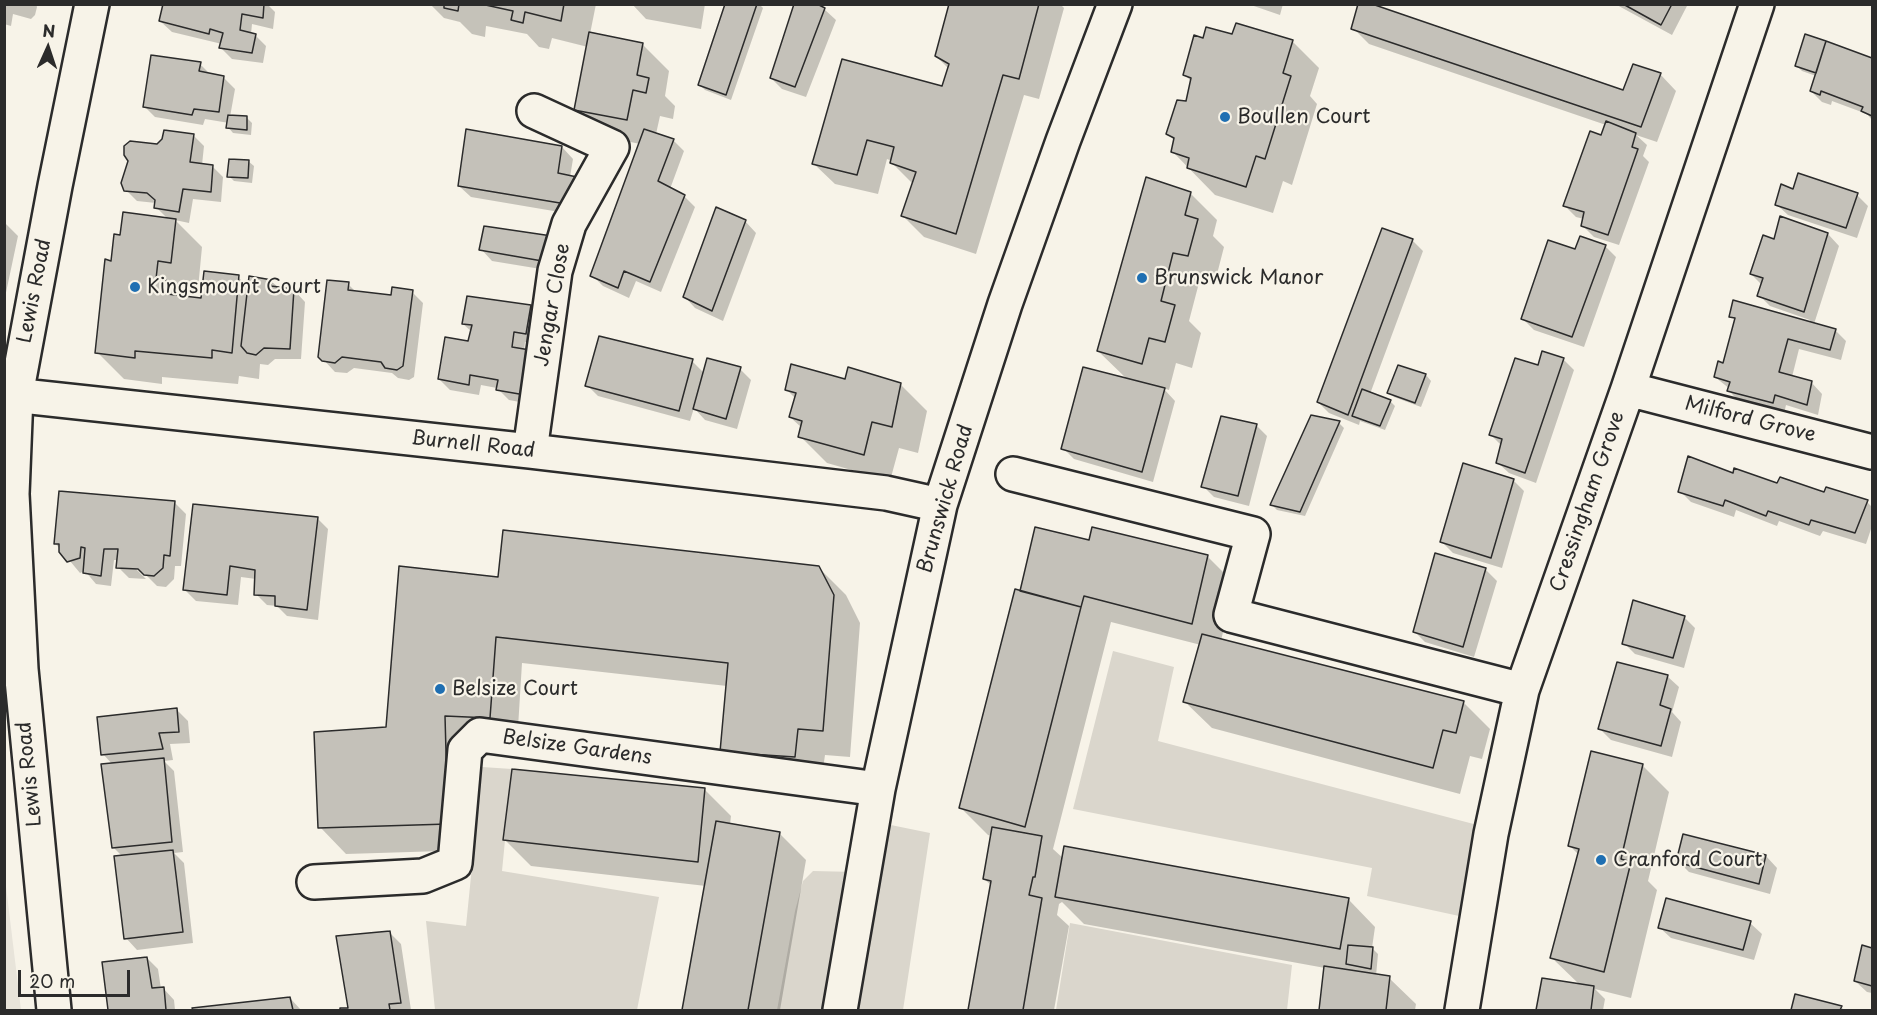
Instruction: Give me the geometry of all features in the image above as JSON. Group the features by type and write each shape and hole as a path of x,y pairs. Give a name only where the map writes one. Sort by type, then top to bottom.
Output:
{"street":[{"name":"Lewis Road","path":"54,1011 21,669 12,494 10,394 92,4"},
{"name":"Brunswick Road","path":"840,1011 878,789 940,506 1005,304 1115,4"},
{"name":"Cressingham Grove","path":"1462,1011 1491,834 1522,690 1628,389 1757,4"},
{"name":"Jengar Close","path":"530,452 555,271 568,224 612,147 534,111"},
{"name":"Milford Grove","path":"1628,389 1872,452"},
{"name":"Burnell Road","path":"10,394 886,493 940,506"},
{"path":"1013,474 1252,534 1231,615 1522,690"},
{"name":"Belsize Gardens","path":"315,882 423,876 455,863 465,750 480,735 878,789"}],"shaded area":[{"path":"1113,651 1174,667 1158,741 1485,827 1473,919 1367,896 1372,868 1073,809"},
{"path":"482,767 512,769 502,871 659,897 637,1010 435,1010 426,921 466,926"},
{"path":"881,823 930,833 903,1010 851,1010"},
{"path":"813,871 856,872 828,1010 777,1010 795,911 803,881"},
{"path":"5,878 21,1010 5,1010"},
{"path":"1070,923 1292,965 1287,1010 1056,1010"}],"building":[{"path":"163,4 264,4 263,18 242,14 240,30 256,34 252,53 219,48 223,33 210,29 209,34 159,21"},
{"path":"444,4 459,4 458,11 444,8"},
{"path":"481,4 564,4 561,21 525,12 523,23 511,20 513,11"},
{"path":"725,4 757,4 726,95 698,85"},
{"path":"794,4 817,4 825,8 795,87 770,78"},
{"path":"949,4 1039,4 1019,79 1003,75 956,234 901,216 916,172 890,163 894,147 867,140 857,175 812,164 842,59 942,86 949,64 935,56"},
{"path":"1358,4 1372,4 1623,90 1633,64 1661,73 1641,127 1351,29"},
{"path":"1623,4 1672,4 1661,25"},
{"name":"Boullen Court","path":"1236,23 1293,40 1283,73 1291,76 1265,159 1256,156 1246,187 1187,168 1189,158 1171,152 1174,138 1166,134 1177,100 1186,101 1191,78 1183,75 1194,35 1203,38 1206,27 1232,34"},
{"path":"589,32 643,43 637,75 649,78 646,93 633,90 627,120 574,110"},
{"path":"1805,34 1826,41 1816,73 1795,66"},
{"path":"1826,41 1872,58 1872,116 1861,111 1863,107 1821,91 1820,95 1810,91"},
{"path":"151,55 201,62 199,71 224,76 219,112 194,109 192,115 143,107"},
{"path":"228,115 247,116 247,130 226,128"},
{"path":"1606,121 1636,133 1632,147 1638,149 1608,235 1581,226 1584,212 1563,206 1590,131 1601,135"},
{"path":"466,129 562,146 558,173 577,177 572,205 458,186"},
{"path":"644,129 674,139 658,181 685,195 650,282 624,271 618,288 590,276"},
{"path":"164,130 194,134 190,162 213,165 211,192 183,189 179,212 154,208 155,200 147,193 124,191 121,183 128,161 124,155 124,146 130,141 157,144 162,139"},
{"path":"229,159 249,160 248,178 227,177"},
{"path":"1798,173 1858,193 1846,228 1775,205 1781,184 1793,189"},
{"name":"Brunswick Manor","path":"1146,177 1191,192 1185,215 1198,219 1188,256 1173,253 1161,301 1175,305 1165,342 1149,338 1142,364 1097,351"},
{"path":"716,207 746,220 712,311 683,297"},
{"name":"Kingsmount Court","path":"123,212 176,219 171,263 158,261 156,279 169,281 167,294 201,298 204,271 239,275 232,353 212,350 212,358 135,351 135,358 95,353 105,259 111,261 114,234 120,235"},
{"path":"1780,216 1828,233 1804,312 1757,296 1763,278 1750,274 1763,235 1774,239"},
{"path":"484,226 552,236 548,262 479,250"},
{"path":"1382,228 1413,239 1348,415 1317,402"},
{"path":"1580,236 1606,245 1572,337 1521,319 1548,240 1575,249"},
{"path":"249,276 272,280 271,286 294,289 290,349 264,348 256,355 247,353 241,346"},
{"path":"327,280 349,282 348,290 391,295 392,287 413,290 403,366 397,370 385,368 381,362 342,357 335,363 322,361 318,357"},
{"path":"467,296 531,305 526,334 514,332 512,347 530,350 525,395 496,390 498,380 470,375 469,385 438,379 445,337 468,341 472,325 462,324"},
{"path":"1733,300 1836,329 1830,350 1788,339 1779,372 1812,381 1807,405 1775,395 1773,403 1727,391 1730,382 1714,377 1718,361 1723,363 1735,318 1729,317"},
{"path":"599,336 693,359 679,411 585,386"},
{"path":"1542,351 1564,358 1525,473 1496,463 1502,439 1489,435 1515,358 1538,365"},
{"path":"707,358 741,367 726,419 693,409"},
{"path":"791,364 845,379 848,367 901,383 892,427 872,422 864,455 798,437 802,421 789,417 796,393 785,390"},
{"path":"1398,365 1426,374 1415,403 1387,393"},
{"path":"1083,367 1165,388 1142,472 1061,449"},
{"path":"1362,389 1391,400 1380,426 1352,416"},
{"path":"1311,415 1340,421 1300,512 1270,505"},
{"path":"1221,416 1257,424 1238,496 1201,487"},
{"path":"1688,456 1733,473 1734,468 1777,483 1780,477 1824,492 1826,487 1868,500 1855,533 1811,520 1809,525 1768,511 1766,516 1725,500 1723,506 1678,492"},
{"path":"1463,463 1514,479 1491,558 1440,542"},
{"path":"59,491 175,501 170,556 164,555 163,568 154,576 144,575 138,569 116,568 118,549 104,549 101,576 83,573 85,548 81,547 80,558 67,562 59,552 59,544 54,544"},
{"path":"193,504 318,517 307,610 275,606 275,596 254,595 255,570 230,566 227,595 183,590"},
{"path":"1035,527 1089,540 1092,527 1208,555 1192,624 1084,596 1081,607 1020,591"},
{"name":"Belsize Court","path":"503,530 819,566 834,595 823,731 798,729 795,757 720,752 728,663 496,637 490,718 445,716 448,824 318,828 314,732 386,727 399,566 498,577"},
{"path":"1435,553 1486,568 1463,647 1413,632"},
{"path":"1015,589 1081,607 1025,827 959,808"},
{"path":"1633,600 1685,616 1673,658 1622,644"},
{"path":"1202,634 1464,701 1456,733 1443,730 1433,768 1183,702"},
{"path":"1617,662 1668,675 1660,705 1671,709 1661,746 1598,729"},
{"path":"177,708 179,732 159,733 163,749 101,755 97,717"},
{"name":"Cranford Court","path":"1591,751 1643,764 1621,859 1631,862 1604,972 1550,958 1579,849 1568,846"},
{"path":"164,758 172,842 112,848 101,764"},
{"path":"512,769 705,788 698,862 503,840"},
{"path":"716,821 780,832 748,1010 682,1010"},
{"path":"992,827 1042,836 1035,877 1033,877 1029,895 1042,898 1023,1010 968,1010 991,881 983,879"},
{"path":"1683,834 1766,855 1759,884 1676,862"},
{"path":"1064,846 1349,898 1340,949 1055,897"},
{"path":"173,850 183,932 124,939 114,856"},
{"path":"1666,898 1751,921 1743,950 1658,928"},
{"path":"390,931 401,1003 389,1004 390,1010 340,1010 340,1008 348,1008 336,936"},
{"path":"1348,945 1373,947 1371,969 1346,964"},
{"path":"1862,945 1872,948 1872,986 1854,981"},
{"path":"147,957 152,988 164,987 166,1010 108,1010 102,962"},
{"path":"1324,966 1390,976 1386,1010 1319,1010"},
{"path":"1542,978 1594,986 1591,1010 1536,1010"},
{"path":"1795,994 1842,1006 1840,1010 1791,1010"},
{"path":"290,997 293,1010 193,1010 192,1008"}],"place":[{"name":"Boullen Court","path":"1225,117"},
{"name":"Brunswick Manor","path":"1142,278"},
{"name":"Kingsmount Court","path":"135,287"},
{"name":"Belsize Court","path":"440,689"},
{"name":"Cranford Court","path":"1601,860"}]}
